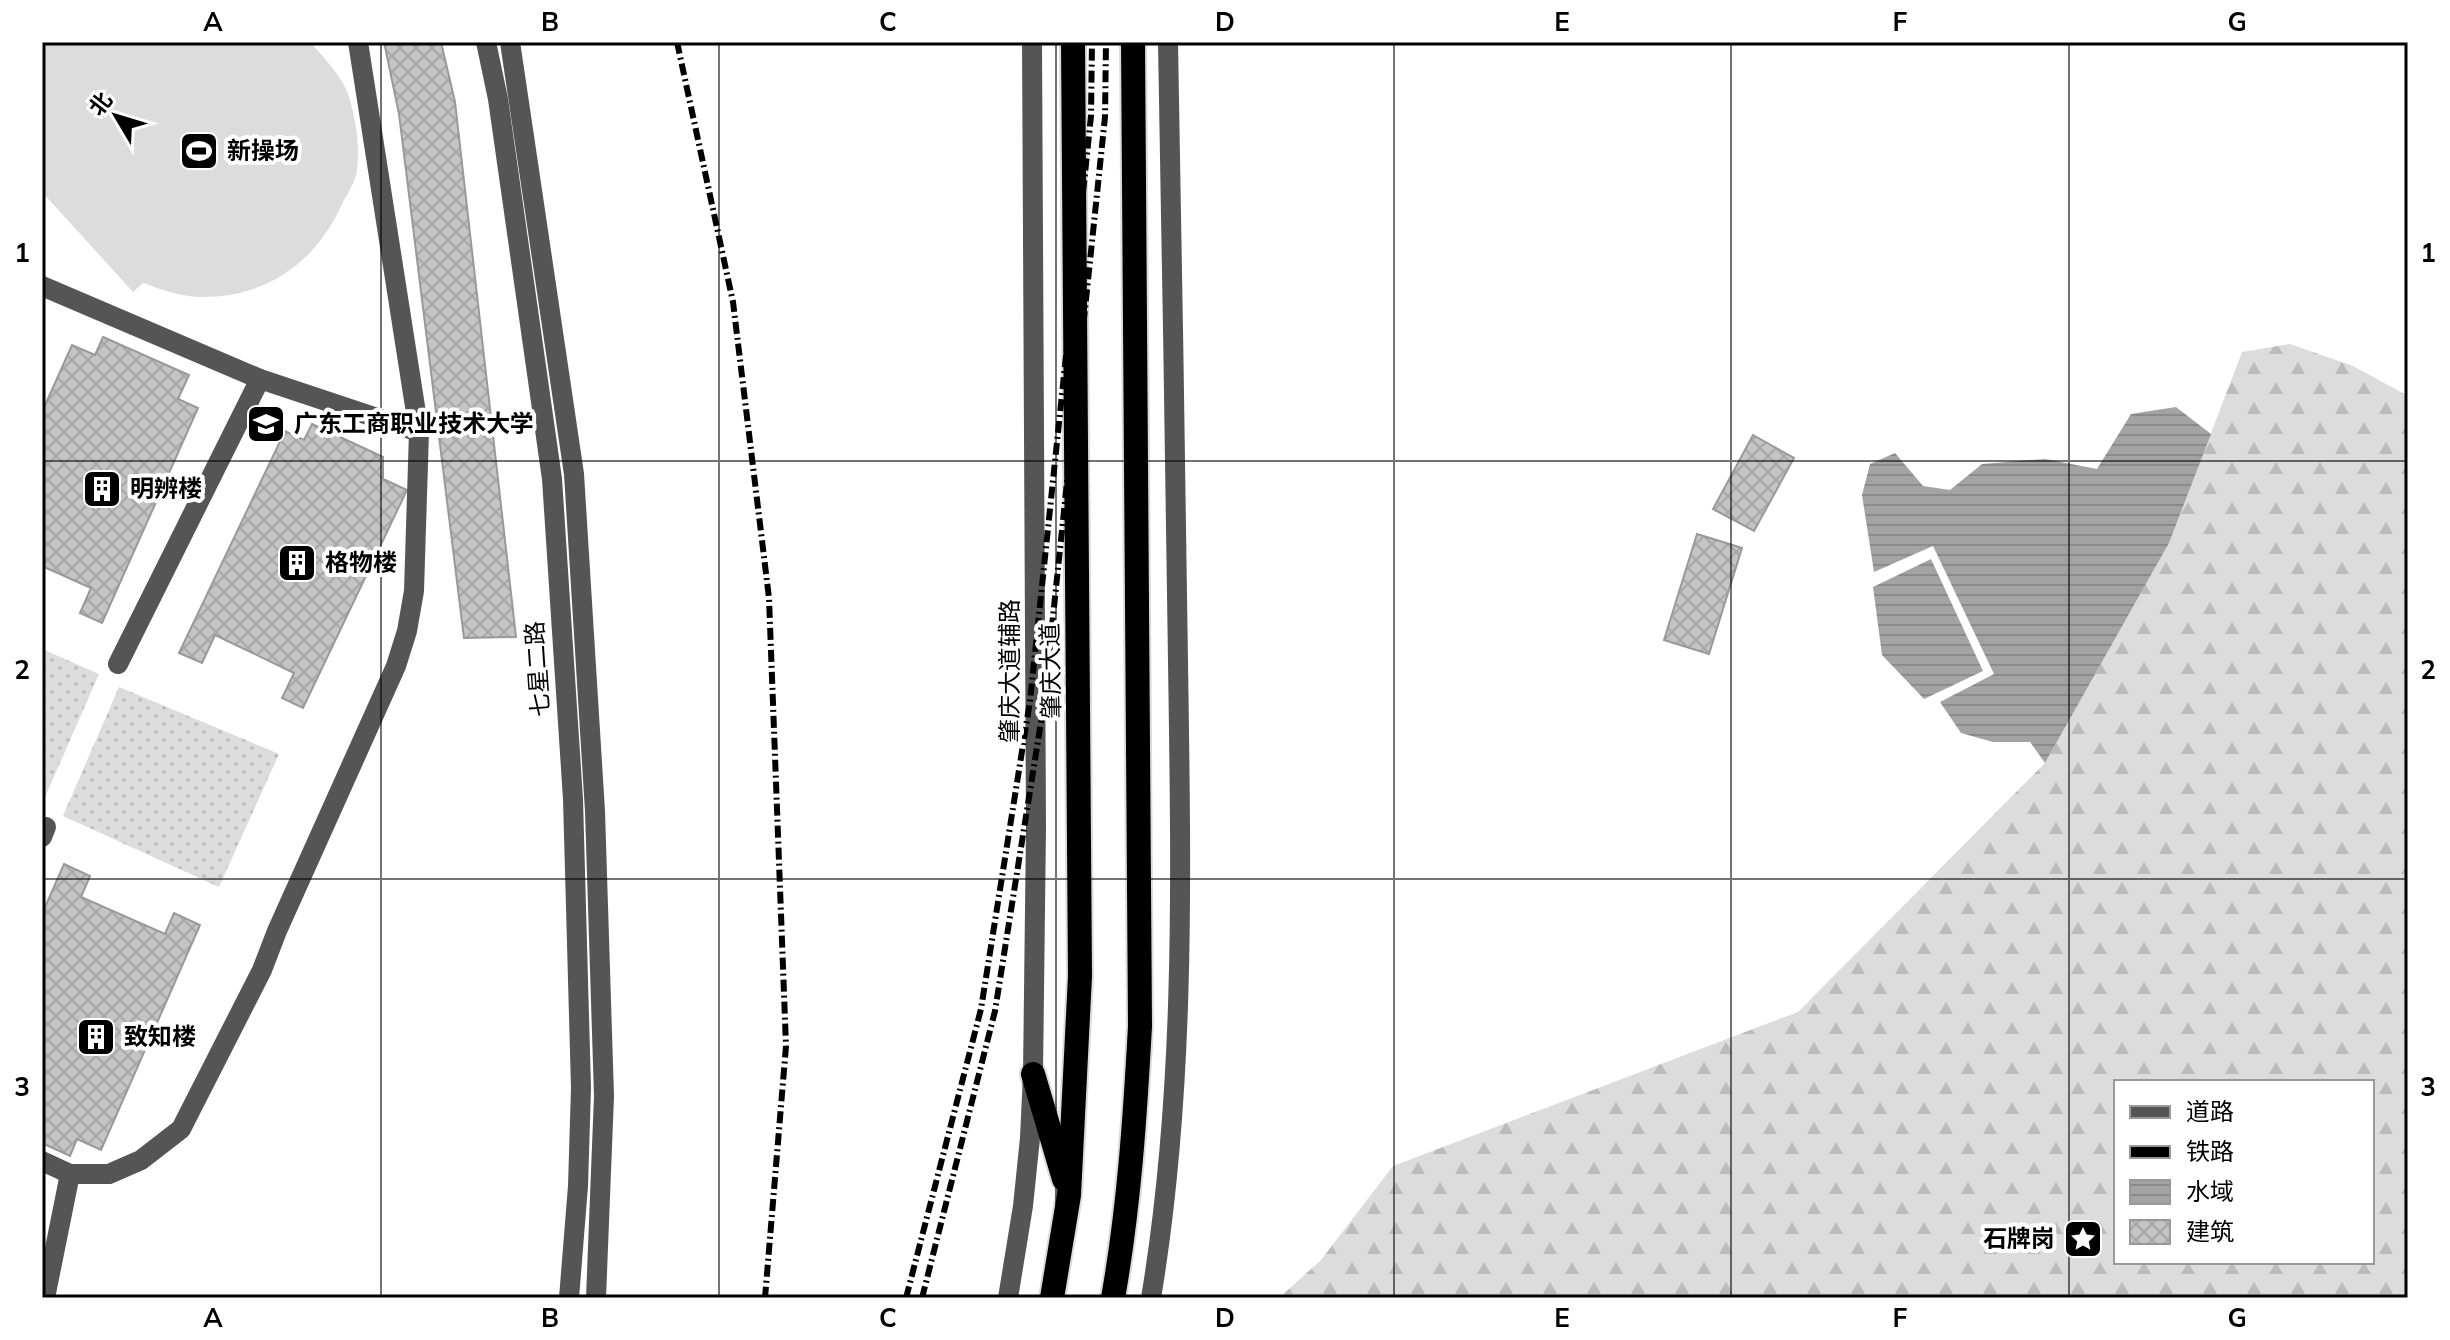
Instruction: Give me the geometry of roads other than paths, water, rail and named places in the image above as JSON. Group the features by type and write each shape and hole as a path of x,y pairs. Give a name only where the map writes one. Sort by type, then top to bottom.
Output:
{"highway":[{"name":"肇庆大道","path":"1052,1298 1069,1195 1080,976 1073,42"},
{"path":"1113,1298 1122,1248 1134,1138 1140,1026 1133,42"},
{"path":"1033,1074 1069,1195"}],"street":[{"path":"42,1161 70,1174 109,1174 141,1160 181,1129 262,970 396,666 407,631 414,591 419,432 358,42"},
{"name":"七星二路","path":"486,42 498,99 552,479 573,799 581,1088 578,1186 569,1298"},
{"name":"七星二路","path":"510,42 574,474 595,811 604,1096 596,1298"},
{"name":"肇庆大道辅路","path":"1008,1298 1024,1193 1033,1074 1036,827 1032,42"},
{"path":"1151,1298 1166,1188 1179,983 1180,781 1168,42"},
{"path":"42,286 260,379 419,432"},
{"path":"118,664 260,379"},
{"path":"45,1298 70,1174"}],"water":[{"path":"2176,407 2211,434 2169,543 2045,763 2030,742 1993,742 1961,733 1940,702 1994,674 1933,546 1874,572 1862,495 1870,464 1895,453 1923,486 1950,490 1982,464 2045,459 2097,469 2131,414"},
{"path":"1931,559 1983,671 1924,699 1882,655 1873,587"}],"railway":[{"path":"677,42 733,302 769,598 786,1046 765,1298"},
{"path":"906,1298 981,1009 1030,701 1091,116 1092,42"},
{"path":"922,1298 995,1011 1044,703 1105,117 1106,42"}],"place":[{"name":"新操场","path":"199,151"},
{"name":"广东工商职业技术大学","path":"266,424"},
{"name":"明辨楼","path":"102,489"},
{"name":"格物楼","path":"297,563"},
{"name":"致知楼","path":"96,1037"},
{"name":"石牌岗","path":"2083,1239"}]}
